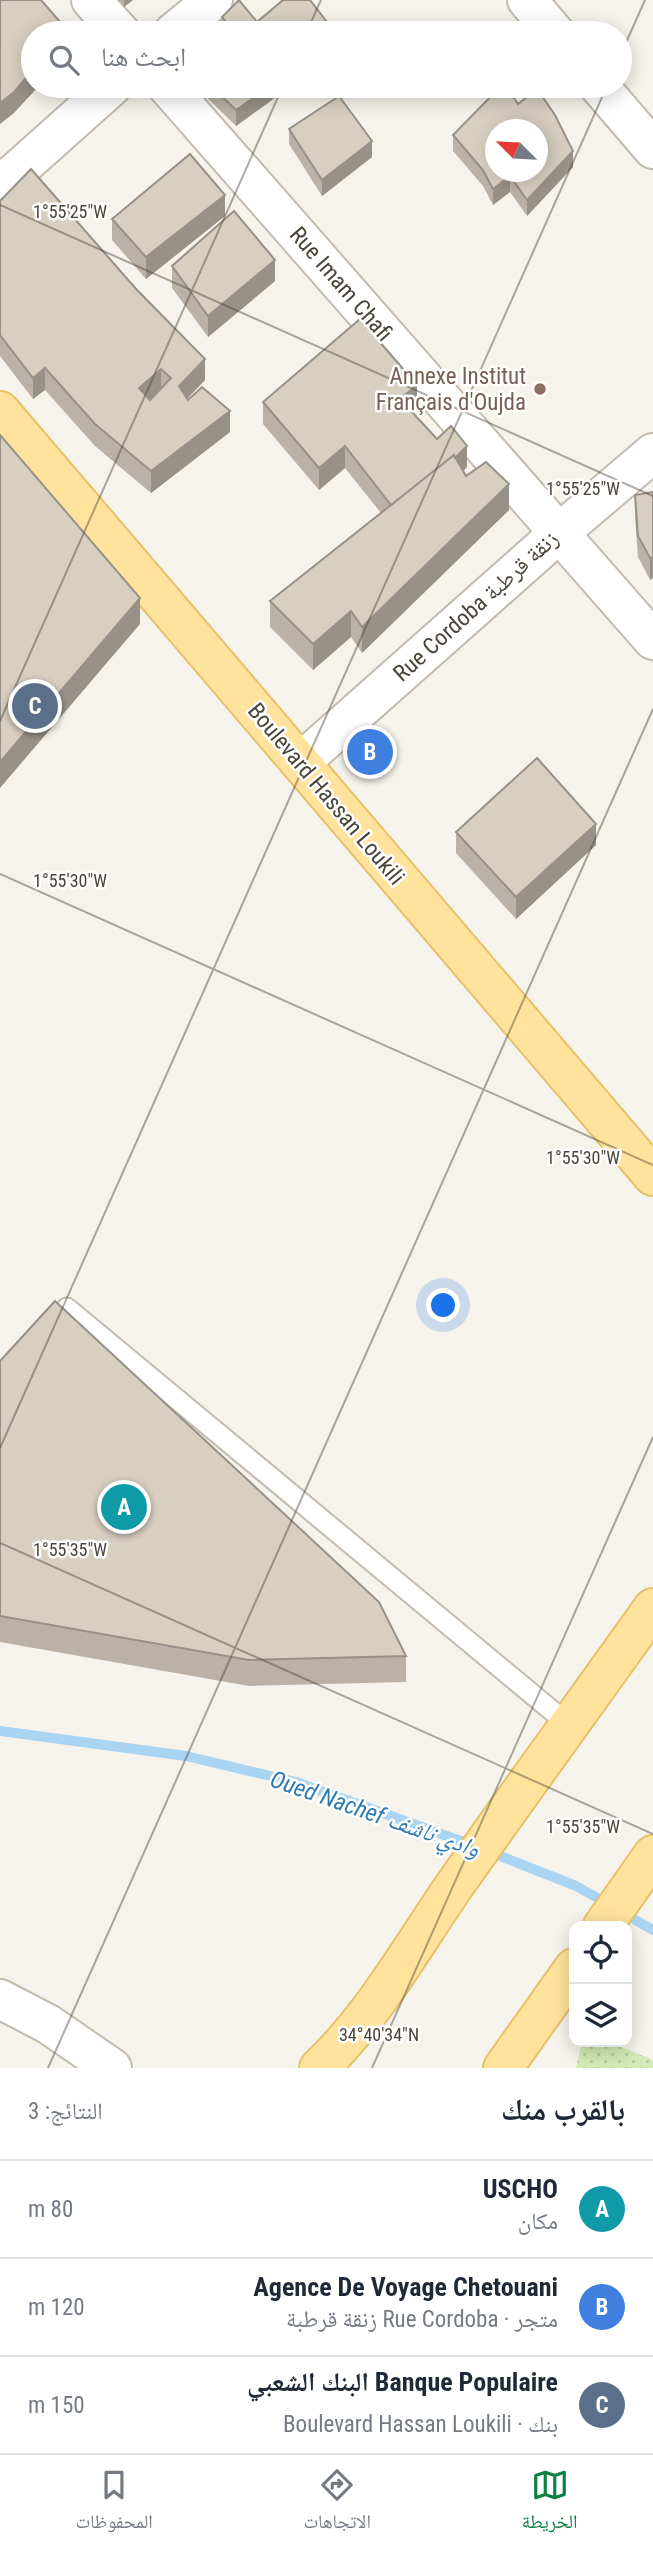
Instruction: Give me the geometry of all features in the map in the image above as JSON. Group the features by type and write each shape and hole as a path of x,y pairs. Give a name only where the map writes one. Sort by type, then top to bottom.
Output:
{"main road":[{"name":"Boulevard Hassan Loukili","path":"0,411 653,1176"},
{"path":"319,2068 371,2007 559,1736 653,1608"},
{"path":"595,1689 653,1629"},
{"path":"607,1921 653,1855"},
{"path":"503,2068 569,1975"}],"street":[{"path":"91,0 110,21"},
{"path":"188,21 213,0"},
{"path":"527,0 545,21"},
{"path":"0,186 99,98"},
{"name":"Rue Imam Chafi","path":"177,98 653,640"},
{"path":"609,98 653,149"},
{"name":"Rue Cordoba زنقة قرطبة","path":"301,762 653,453"},
{"path":"0,1999 48,2024 105,2063"}],"lane":[{"path":"67,1308 559,1736"}],"green space":[{"path":"581,2047 621,2047 653,2060 653,2068 576,2068"}],"building":[{"path":"0,0 41,0 59,21 21,21 21,84 0,103"},
{"path":"239,0 256,21 225,21 222,17"},
{"path":"283,0 310,0 326,21 258,21"},
{"path":"224,98 253,98 236,110"},
{"path":"336,98 340,98 372,141 322,180 289,129"},
{"path":"489,98 514,98 518,104 526,98 543,98 573,151 548,178 548,119 485,119 485,174 453,135"},
{"path":"190,154 225,195 146,257 112,219"},
{"path":"31,169 137,290 205,359 179,386 188,400 202,387 230,411 151,471 95,424 45,368 33,378 0,335 0,201","holes":["161,369 171,378 150,400 139,388"]},
{"path":"489,182 502,182 493,189"},
{"path":"514,182 544,182 527,200"},
{"path":"234,211 275,260 208,316 172,266"},
{"path":"360,319 417,385 400,399 437,439 451,426 467,446 455,458 454,455 391,505 345,446 319,468 263,402"},
{"path":"0,435 140,598 0,762"},
{"path":"454,455 466,476 486,462 509,484 362,627 351,611 313,644 270,601"},
{"path":"653,492 653,557 650,558 638,536 635,495"},
{"path":"537,758 596,824 516,897 456,832"},
{"path":"55,1301 379,1602 406,1656 249,1660 0,1616 0,1361"}],"waterway":[{"name":"Oued Nachef وادي ناشف","path":"0,1731 186,1756 296,1782 472,1845"},
{"name":"Oued Nachef وادي ناشف","path":"490,1852 576,1886 610,1905"},
{"name":"Oued Nachef وادي ناشف","path":"623,1913 653,1930"}],"place":[{"name":"Annexe Institut Français d'Oujda","path":"540,389"},
{"name":"Banque Populaire البنك الشعبي","path":"35,706"},
{"name":"Agence De Voyage Chetouani","path":"370,752"},
{"name":"USCHO","path":"124,1507"}]}
